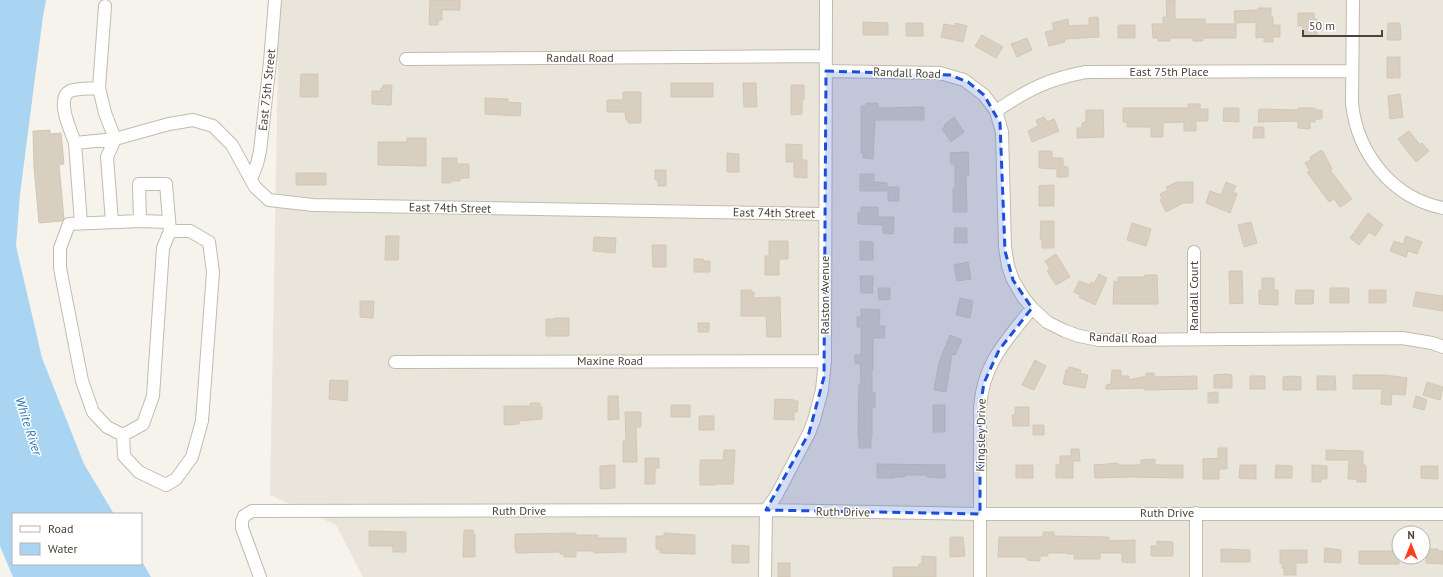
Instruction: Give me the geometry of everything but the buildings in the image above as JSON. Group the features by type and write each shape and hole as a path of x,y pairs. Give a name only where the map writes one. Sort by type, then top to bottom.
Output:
{"street":[{"name":"East 75th Street","path":"251,179 260,151 275,0"},
{"name":"Ralston Avenue","path":"766,510 776,496 809,433 822,390 825,361 826,0"},
{"path":"1353,0 1352,103 1359,136 1370,158 1382,173 1400,189 1417,199 1443,208"},
{"path":"105,6 99,88 105,113 115,139 107,157 112,222"},
{"name":"Randall Road","path":"406,59 826,56"},
{"name":"Randall Road","path":"826,71 940,73 964,80 977,88 984,95 996,112 1003,135 1006,256 1013,280 1020,293 1032,308 1047,322 1065,331 1079,336 1099,340 1402,338 1432,343 1443,347"},
{"name":"East 75th Place","path":"996,112 1016,98 1043,84 1066,76 1086,72 1352,71"},
{"path":"81,223 75,143 63,107 63,99 66,94 71,91 99,88"},
{"name":"East 74th Street","path":"75,143 115,139 169,124 194,120 213,126 232,145 255,186 269,200 313,205 825,214"},
{"path":"123,435 143,424 153,396 163,248 170,226 166,184 139,184 140,221"},
{"path":"140,221 190,231 209,242 213,272 202,421 192,457 176,479 166,485 139,472 124,456 123,435 107,427 94,412 82,380 60,268 60,248 68,224 140,221"},
{"name":"Randall Court","path":"1194,252 1194,339"},
{"name":"Kingsley Drive","path":"980,577 980,408 984,383 989,369 999,350 1032,308"},
{"name":"Maxine Road","path":"395,362 825,361"},
{"path":"765,577 766,510"},
{"name":"Ruth Drive","path":"260,577 242,528 244,516 252,511 766,510 980,514 1443,514"},
{"path":"1196,513 1196,577"}],"highlighted area":[{"path":"826,71 950,75 968,82 984,95 1000,123 1005,251 1013,280 1032,308 999,350 984,383 980,408 980,514 766,510 809,433 824,377"}],"shaded area":[{"path":"270,0 1443,0 1443,577 363,577 336,525 270,495 278,63"}],"water":[{"name":"White River","path":"0,0 46,0 20,194 16,246 42,358 84,464 113,513 12,513 12,565 142,565 142,562 151,577 13,577 0,546"}]}
